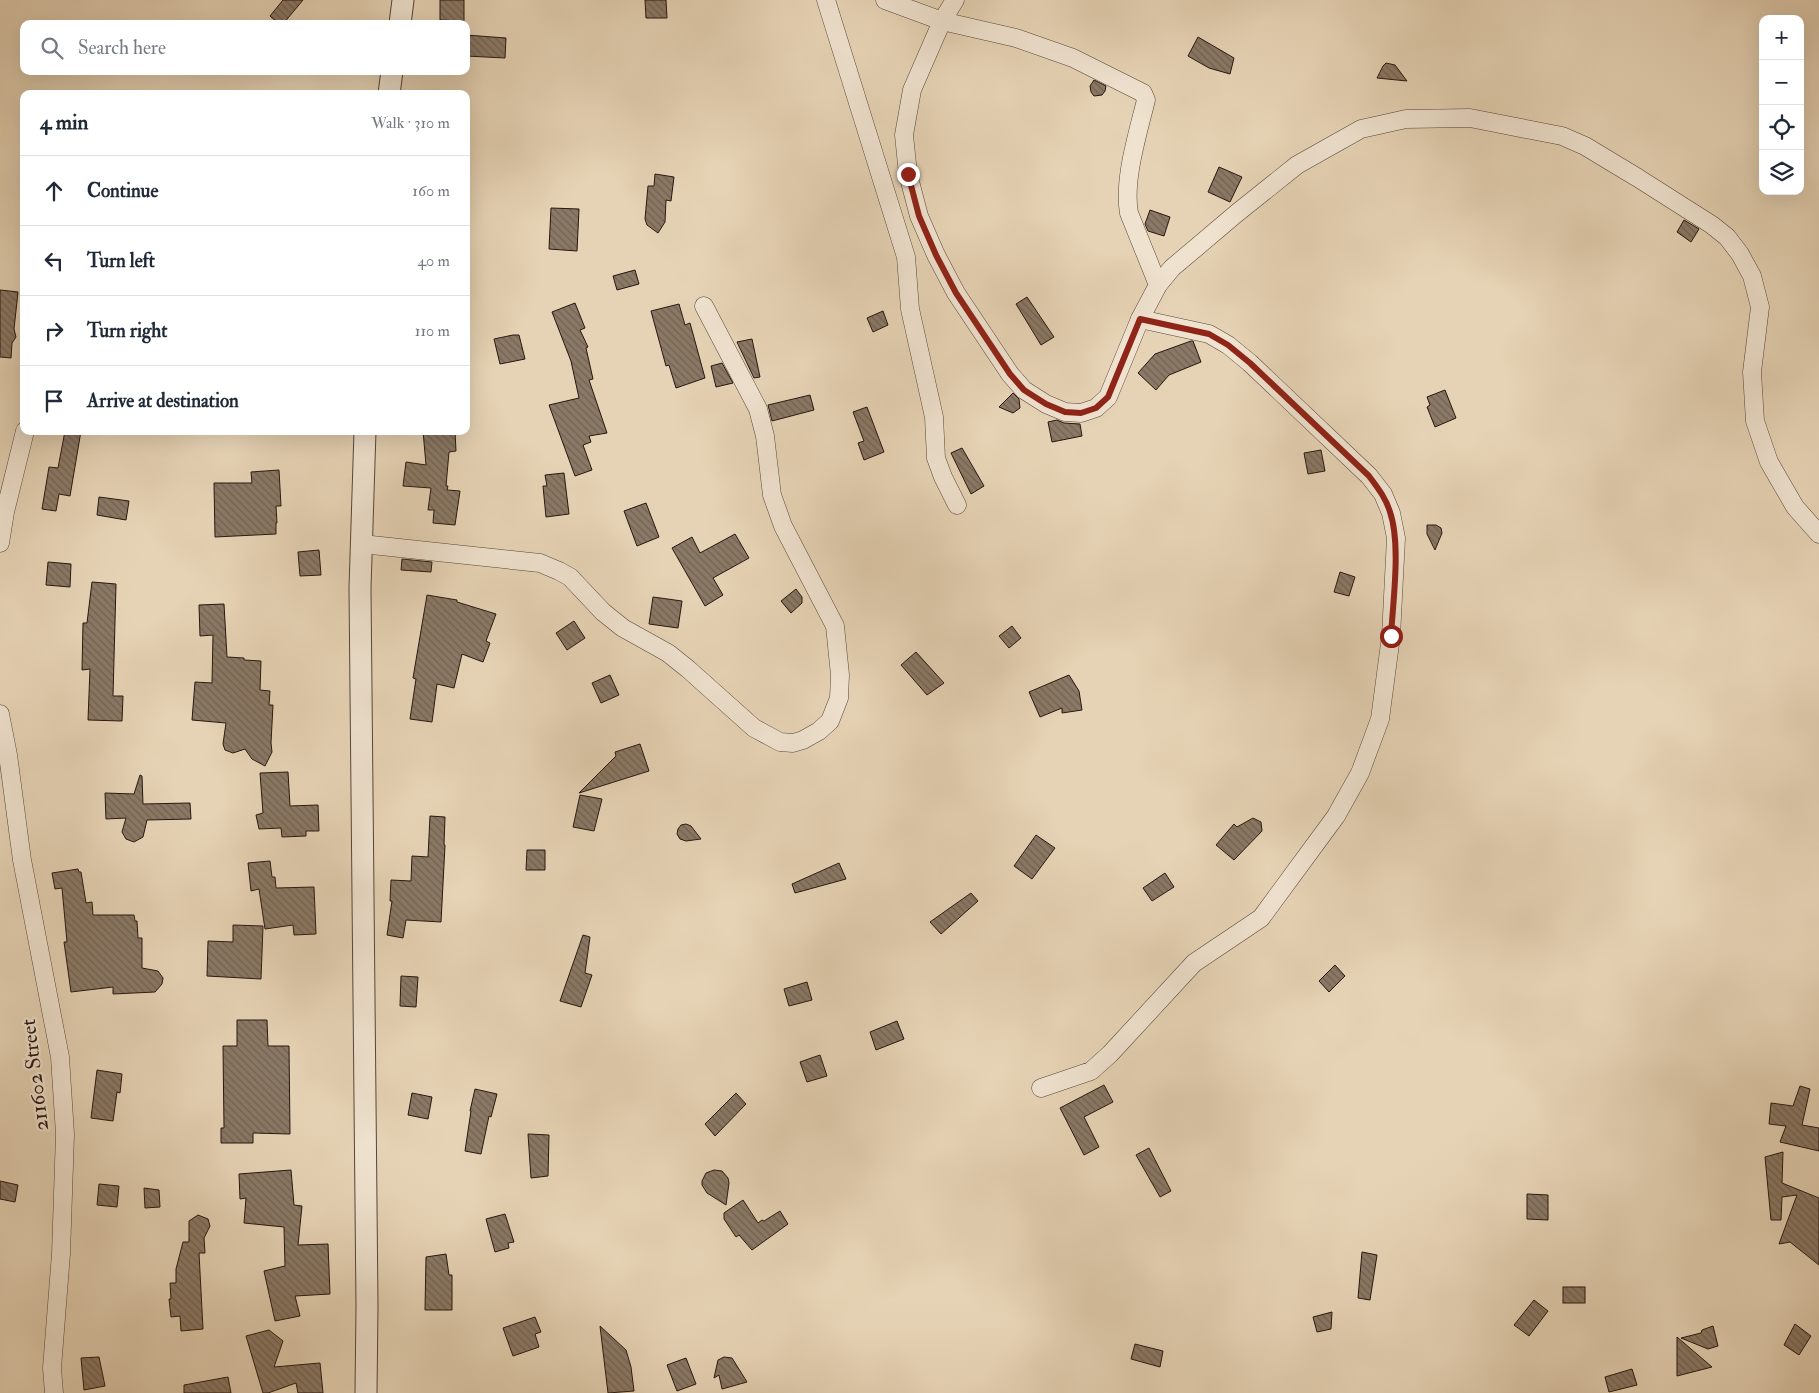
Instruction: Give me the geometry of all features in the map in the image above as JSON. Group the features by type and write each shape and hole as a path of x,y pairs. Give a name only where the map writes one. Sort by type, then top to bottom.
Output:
{"street":[{"path":"401,20 404,0"},
{"path":"826,0 906,257 910,309 934,417 936,458 957,505"},
{"path":"885,0 942,21 1016,38 1073,58 1143,93 1146,100 1135,143 1127,203 1129,213 1158,285"},
{"path":"955,0 942,21 912,90 904,135 908,174 919,216 936,255 956,293 1010,374 1024,390 1046,404 1065,412 1081,413 1096,408 1108,397 1140,319 1158,285 1180,262 1244,206 1296,165 1361,130 1406,119 1470,118 1562,136 1585,146 1712,225 1727,237 1740,254 1752,276 1760,307 1752,372 1755,421 1769,462 1795,507 1819,534"},
{"path":"390,90 391,75"},
{"path":"362,544 540,563 559,571 577,584 604,612 623,628 668,653 754,728 780,742 793,743 819,732 830,720 839,698 840,675 835,626 780,518 772,495 765,436 758,409 704,306"},
{"path":"1041,1088 1091,1071 1110,1054 1194,963 1261,918 1336,816 1360,773 1380,719 1391,636 1396,538 1383,494 1369,476 1250,363 1228,345 1209,334 1140,319"},
{"path":"0,543 5,512 24,435"},
{"path":"365,435 361,676 367,1306 366,1393"},
{"name":"211602 Street","path":"0,714 8,755 22,860 60,1057 65,1134 61,1254 52,1368 54,1393"}],"building":[{"path":"283,0 303,0 286,20 274,20 270,16"},
{"path":"440,0 464,0 464,20 440,20"},
{"path":"645,0 666,0 667,18 646,18"},
{"path":"470,35 506,38 505,58 470,56"},
{"path":"1198,37 1234,58 1230,74 1209,68 1188,56"},
{"path":"1386,63 1395,65 1407,81 1377,78"},
{"path":"1094,80 1106,86 1102,95 1094,96 1091,92 1090,86"},
{"path":"1219,167 1242,177 1230,202 1208,192"},
{"path":"655,174 674,177 671,201 666,200 665,222 658,233 647,225 645,219 648,186 654,186"},
{"path":"551,208 579,209 577,251 549,249"},
{"path":"1150,210 1170,217 1164,236 1148,231 1145,224"},
{"path":"1684,220 1699,229 1691,242 1677,232"},
{"path":"635,270 639,284 617,290 613,276"},
{"path":"0,290 18,292 14,329 16,337 12,343 11,358 0,357"},
{"path":"1027,297 1054,337 1041,345 1016,304"},
{"path":"575,303 585,328 580,330 588,347 586,348 593,379 589,380 607,433 589,436 591,442 583,445 592,470 575,476 549,405 579,398 571,361 552,312"},
{"path":"679,304 685,325 690,323 705,378 676,388 669,365 666,366 651,311"},
{"path":"883,311 888,325 873,332 867,318"},
{"path":"519,335 525,359 500,364 494,339"},
{"path":"752,339 760,377 754,378 737,342"},
{"path":"1193,341 1201,362 1169,375 1156,390 1138,373 1155,354"},
{"path":"722,363 733,383 716,387 711,366"},
{"path":"1445,390 1456,418 1435,427 1427,407 1430,405 1427,397"},
{"path":"1013,393 1019,399 1020,408 1013,413 999,407"},
{"path":"810,395 814,410 772,421 768,405"},
{"path":"867,407 884,452 864,460 858,443 864,441 853,412"},
{"path":"1057,420 1064,423 1080,424 1082,436 1052,442 1048,422"},
{"path":"64,435 80,435 70,496 59,494 56,511 42,509 49,467 58,468"},
{"path":"423,435 455,435 456,451 449,452 446,486 448,486 447,490 460,491 455,525 433,523 434,510 428,510 431,488 403,486 406,462 426,465"},
{"path":"962,448 984,486 971,494 951,453"},
{"path":"1321,450 1325,471 1308,474 1304,453"},
{"path":"279,470 281,506 276,506 276,534 215,537 214,483 252,483 251,472"},
{"path":"564,473 569,514 546,517 543,486 547,486 545,475"},
{"path":"99,497 129,501 126,520 97,515"},
{"path":"646,503 659,537 637,546 624,511"},
{"path":"1427,525 1436,525 1441,528 1442,533 1435,550 1427,534"},
{"path":"735,534 749,558 713,578 723,595 705,606 672,548 692,537 700,553"},
{"path":"319,550 321,575 300,576 298,552"},
{"path":"402,559 432,562 431,572 401,570"},
{"path":"48,562 71,564 70,587 46,585"},
{"path":"1340,572 1355,577 1349,596 1334,592"},
{"path":"92,582 116,584 113,696 123,696 122,721 88,720 90,669 82,670 83,623 87,623"},
{"path":"796,589 802,597 802,603 791,613 781,601"},
{"path":"427,595 457,600 457,602 496,614 486,641 490,643 483,662 462,654 454,688 437,684 432,722 410,719 416,679 413,678"},
{"path":"653,597 682,601 678,628 649,624"},
{"path":"224,604 227,657 261,661 260,690 270,691 269,705 273,705 272,752 265,766 252,759 245,749 233,753 225,750 223,744 226,723 192,720 195,682 212,683 213,635 200,636 199,605"},
{"path":"574,621 585,638 567,650 556,633"},
{"path":"1012,626 1021,638 1009,648 999,636"},
{"path":"916,652 944,683 927,695 901,665"},
{"path":"610,675 619,695 601,703 592,683"},
{"path":"1069,675 1079,691 1082,710 1062,713 1062,708 1040,717 1029,692"},
{"path":"640,744 649,771 579,793 616,756 615,752"},
{"path":"288,772 290,806 318,805 319,831 306,831 306,836 282,837 281,828 259,829 256,815 263,813 260,773"},
{"path":"140,775 142,776 143,804 190,803 191,819 147,820 143,837 134,842 126,839 122,832 126,818 106,819 105,793 134,794"},
{"path":"580,795 602,799 594,831 573,827"},
{"path":"430,816 445,817 441,922 406,920 403,938 387,935 392,901 390,901 391,880 411,881 412,856 428,857"},
{"path":"1253,818 1261,822 1262,831 1234,860 1216,845 1234,824 1237,827"},
{"path":"681,825 691,826 701,839 686,841 680,839 677,834 678,829"},
{"path":"1036,835 1055,848 1032,879 1014,866"},
{"path":"527,850 545,850 545,870 526,870"},
{"path":"270,861 272,877 275,877 276,888 314,887 316,934 294,935 293,925 265,929 259,889 251,891 248,863"},
{"path":"839,863 846,879 795,893 792,884"},
{"path":"78,869 81,872 86,903 92,902 93,915 134,915 135,921 137,921 138,938 142,938 142,968 158,971 163,978 162,984 155,992 113,994 113,987 71,992 64,942 67,942 62,888 55,889 52,873"},
{"path":"1165,873 1174,887 1152,901 1143,888"},
{"path":"971,893 978,901 941,934 930,922"},
{"path":"233,925 263,926 261,979 207,976 208,941 233,942"},
{"path":"583,935 590,937 585,973 592,975 581,1007 560,1001"},
{"path":"1335,965 1345,976 1329,992 1319,981"},
{"path":"401,976 418,977 416,1007 400,1006"},
{"path":"807,982 812,1000 789,1006 784,989"},
{"path":"237,1020 267,1020 268,1046 289,1046 290,1134 253,1133 253,1143 221,1143 221,1128 224,1128 223,1046 237,1046"},
{"path":"897,1021 904,1039 876,1050 870,1032"},
{"path":"820,1055 827,1076 807,1082 800,1062"},
{"path":"97,1070 122,1074 120,1093 117,1092 113,1121 91,1118"},
{"path":"1104,1085 1113,1102 1084,1117 1099,1147 1084,1155 1060,1108"},
{"path":"1800,1086 1810,1089 1802,1125 1819,1128 1819,1151 1780,1142 1786,1126 1769,1124 1771,1103 1793,1106"},
{"path":"475,1089 497,1094 491,1117 489,1116 481,1154 465,1151"},
{"path":"412,1093 432,1097 428,1119 408,1115"},
{"path":"736,1093 746,1104 715,1136 705,1124"},
{"path":"528,1134 549,1135 548,1176 531,1178"},
{"path":"1149,1148 1171,1191 1160,1197 1136,1155"},
{"path":"1783,1152 1782,1183 1819,1198 1819,1265 1790,1242 1779,1244 1797,1195 1782,1197 1781,1220 1771,1220 1765,1157"},
{"path":"291,1170 294,1205 302,1206 298,1245 328,1244 330,1294 295,1296 300,1316 275,1321 264,1271 285,1266 284,1227 244,1223 246,1198 240,1199 239,1174"},
{"path":"714,1170 722,1171 728,1178 726,1205 707,1193 702,1185 706,1173"},
{"path":"0,1181 18,1185 15,1202 0,1199"},
{"path":"99,1184 119,1186 117,1207 97,1205"},
{"path":"144,1188 159,1190 160,1207 145,1208"},
{"path":"1527,1194 1548,1195 1548,1220 1527,1219"},
{"path":"743,1200 758,1223 780,1211 788,1224 752,1250 739,1235 736,1237 724,1219 724,1213"},
{"path":"505,1214 514,1242 508,1243 509,1248 495,1252 486,1219"},
{"path":"198,1215 208,1219 210,1226 204,1238 205,1253 199,1253 203,1329 181,1331 180,1316 171,1317 170,1283 176,1283 176,1269 183,1242 189,1242 189,1221"},
{"path":"1362,1252 1377,1255 1370,1300 1358,1298"},
{"path":"446,1254 449,1275 452,1275 452,1310 425,1310 426,1257"},
{"path":"1563,1287 1585,1287 1585,1303 1563,1303"},
{"path":"1534,1300 1548,1311 1529,1336 1514,1325"},
{"path":"1332,1312 1331,1329 1317,1332 1313,1317"},
{"path":"535,1317 541,1332 535,1334 539,1347 513,1356 503,1328"},
{"path":"1795,1324 1811,1336 1799,1355 1784,1345"},
{"path":"600,1326 626,1350 631,1367 634,1391 608,1393"},
{"path":"1713,1326 1718,1346 1708,1349 1681,1338 1701,1333 1702,1330"},
{"path":"269,1330 283,1341 274,1367 320,1363 323,1393 298,1393 296,1383 263,1393 246,1336"},
{"path":"1677,1337 1712,1367 1677,1376"},
{"path":"1135,1344 1163,1351 1160,1367 1131,1359"},
{"path":"99,1357 105,1386 84,1390 81,1358"},
{"path":"724,1357 732,1358 747,1382 722,1389 719,1375 714,1378 718,1360"},
{"path":"686,1358 696,1384 677,1391 667,1365"},
{"path":"1632,1369 1637,1385 1609,1392 1605,1377"},
{"path":"228,1377 231,1393 184,1393 184,1385"}],"route":[{"path":"908,174 919,216 936,255 956,293 1010,374 1024,390 1046,404 1065,412 1081,413 1096,408 1108,397 1140,319 1209,334 1228,345 1250,363 1369,476 1383,494 1391,513 1396,538 1391,636"}]}
